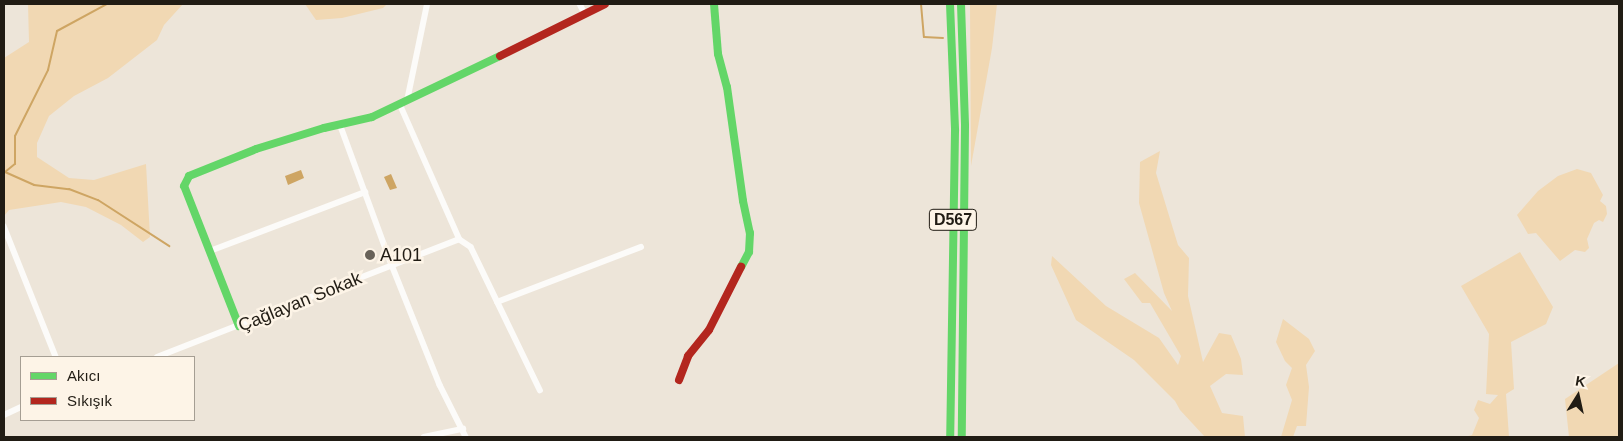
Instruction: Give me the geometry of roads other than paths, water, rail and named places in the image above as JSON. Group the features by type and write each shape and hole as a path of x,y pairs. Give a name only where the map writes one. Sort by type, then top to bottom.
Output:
{"main road":[{"path":"240,326 184,186 189,176 256,149 340,124 372,117 476,71 605,4"},
{"path":"679,380 688,356 709,330 749,252 750,233 743,200 727,87 718,54 714,4"},
{"name":"D567","path":"950,4 954,131 950,437"},
{"name":"D567","path":"961,4 965,126 962,437"}],"street":[{"path":"427,4 404,103 406,118 459,239 471,247 540,390"},
{"path":"580,4 585,14"},
{"path":"340,124 392,266 440,385 466,437"},
{"path":"210,251 365,192"},
{"path":"4,226 56,356"},
{"name":"Çağlayan Sokak","path":"160,356 459,239"},
{"path":"497,302 641,247"},
{"path":"4,415 20,407"},
{"path":"424,437 463,429"}],"waterway":[{"path":"5,172 15,164 15,136 48,70 57,31 107,4"},
{"path":"921,4 924,37 943,38"},
{"path":"5,172 34,185 69,189 98,200 169,246"}],"place":[{"name":"A101","path":"370,255"}]}
